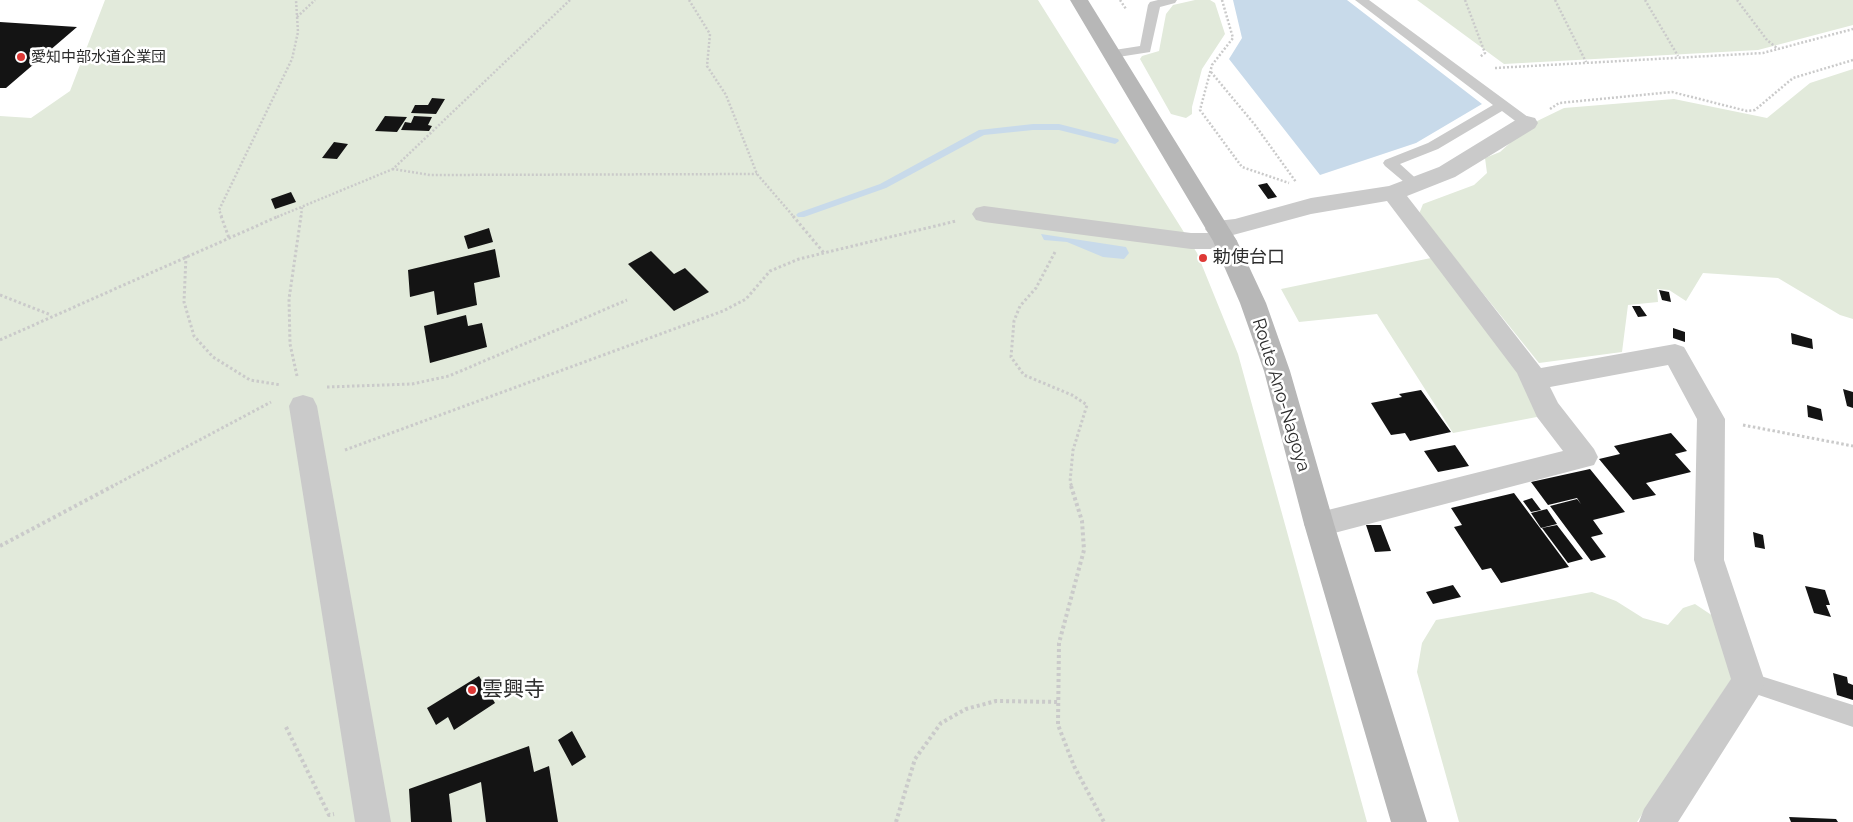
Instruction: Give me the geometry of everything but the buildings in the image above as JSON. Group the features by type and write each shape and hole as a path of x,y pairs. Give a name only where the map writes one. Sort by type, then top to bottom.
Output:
{"main road":[{"name":"Route Ano-Nagoya","path":"1079,0 1221,235 1253,303 1277,371 1319,524 1410,822"}],"street":[{"path":"984,214 1191,241 1221,235 1236,227 1310,206 1404,189 1447,172 1527,123"},
{"path":"1319,524 1584,457 1547,409 1528,368 1404,189"},
{"path":"1534,380 1675,354 1711,419 1709,560 1748,682 1657,822"},
{"path":"301,397 371,812"}],"lane":[{"path":"1112,54 1146,49 1154,5 1170,0"},
{"path":"1361,0 1527,123"},
{"path":"1404,189 1390,163 1434,146 1502,105"},
{"path":"1748,682 1853,716"}],"path":[{"path":"229,238 219,210 292,59 298,32 296,0"},
{"path":"297,18 315,0"},
{"path":"0,340 186,256 393,169 570,0"},
{"path":"689,0 710,34 707,66 726,95 757,174 824,253"},
{"path":"1211,72 1255,124 1300,187 1242,167 1200,110 1212,65 1233,38 1222,0"},
{"path":"1465,0 1485,53 1480,58 1472,52"},
{"path":"1556,0 1586,62"},
{"path":"1645,0 1678,56"},
{"path":"1738,0 1767,40 1779,49"},
{"path":"1494,68 1678,56 1763,53 1853,29"},
{"path":"1527,123 1559,103 1672,92 1747,111 1756,110 1793,78 1853,60"},
{"path":"393,169 430,175 757,174"},
{"path":"301,397 290,344 289,299 302,206"},
{"path":"312,462 723,311 746,299 770,271 799,258 984,214"},
{"path":"1056,250 1036,288 1020,306 1014,321 1011,357 1024,375 1072,394 1087,405 1074,450 1070,482 1082,521 1084,550 1059,643 1058,725 1074,766 1104,822"},
{"path":"186,256 184,302 194,336 213,357 250,380 301,397"},
{"path":"0,295 52,316"},
{"path":"0,546 301,397 412,384 449,376 627,300"},
{"path":"1711,419 1853,446"},
{"path":"896,822 915,759 941,723 966,709 996,701 1058,702"},
{"path":"286,727 329,815 371,812"}],"green space":[{"path":"105,0 1038,0 1197,253 1238,354 1367,822 0,822 0,116 31,118 70,91"},
{"path":"1195,0 1210,0 1215,3 1225,34 1202,69 1192,107 1192,114 1186,118 1171,114 1140,59 1142,56 1159,51 1166,14 1173,5"},
{"path":"1417,0 1853,0 1853,25 1758,50 1504,64"},
{"path":"1853,69 1853,319 1840,315 1778,278 1703,273 1686,301 1669,290 1657,289 1658,302 1628,305 1622,352 1539,363 1419,214 1423,204 1474,185 1487,173 1485,158 1500,152 1531,124 1564,108 1674,99 1767,118 1810,83"},
{"path":"1431,258 1519,370 1542,416 1453,433 1377,314 1299,322 1281,289"},
{"path":"1592,592 1616,601 1643,618 1668,625 1683,608 1695,604 1713,616 1734,675 1637,822 1459,822 1417,672 1422,643 1436,620"}],"water":[{"path":"1233,0 1347,0 1482,104 1416,143 1320,175 1229,59 1242,38"},
{"path":"1041,234 1126,247 1129,253 1124,259 1103,257 1067,242 1044,240"}],"waterway":[{"path":"801,215 883,186 982,132 1033,127 1059,127 1115,141"}],"place":[{"name":"愛知中部水道企業団","path":"21,57"},
{"name":"勅使台口","path":"1203,258"},
{"name":"雲興寺","path":"472,690"}]}
